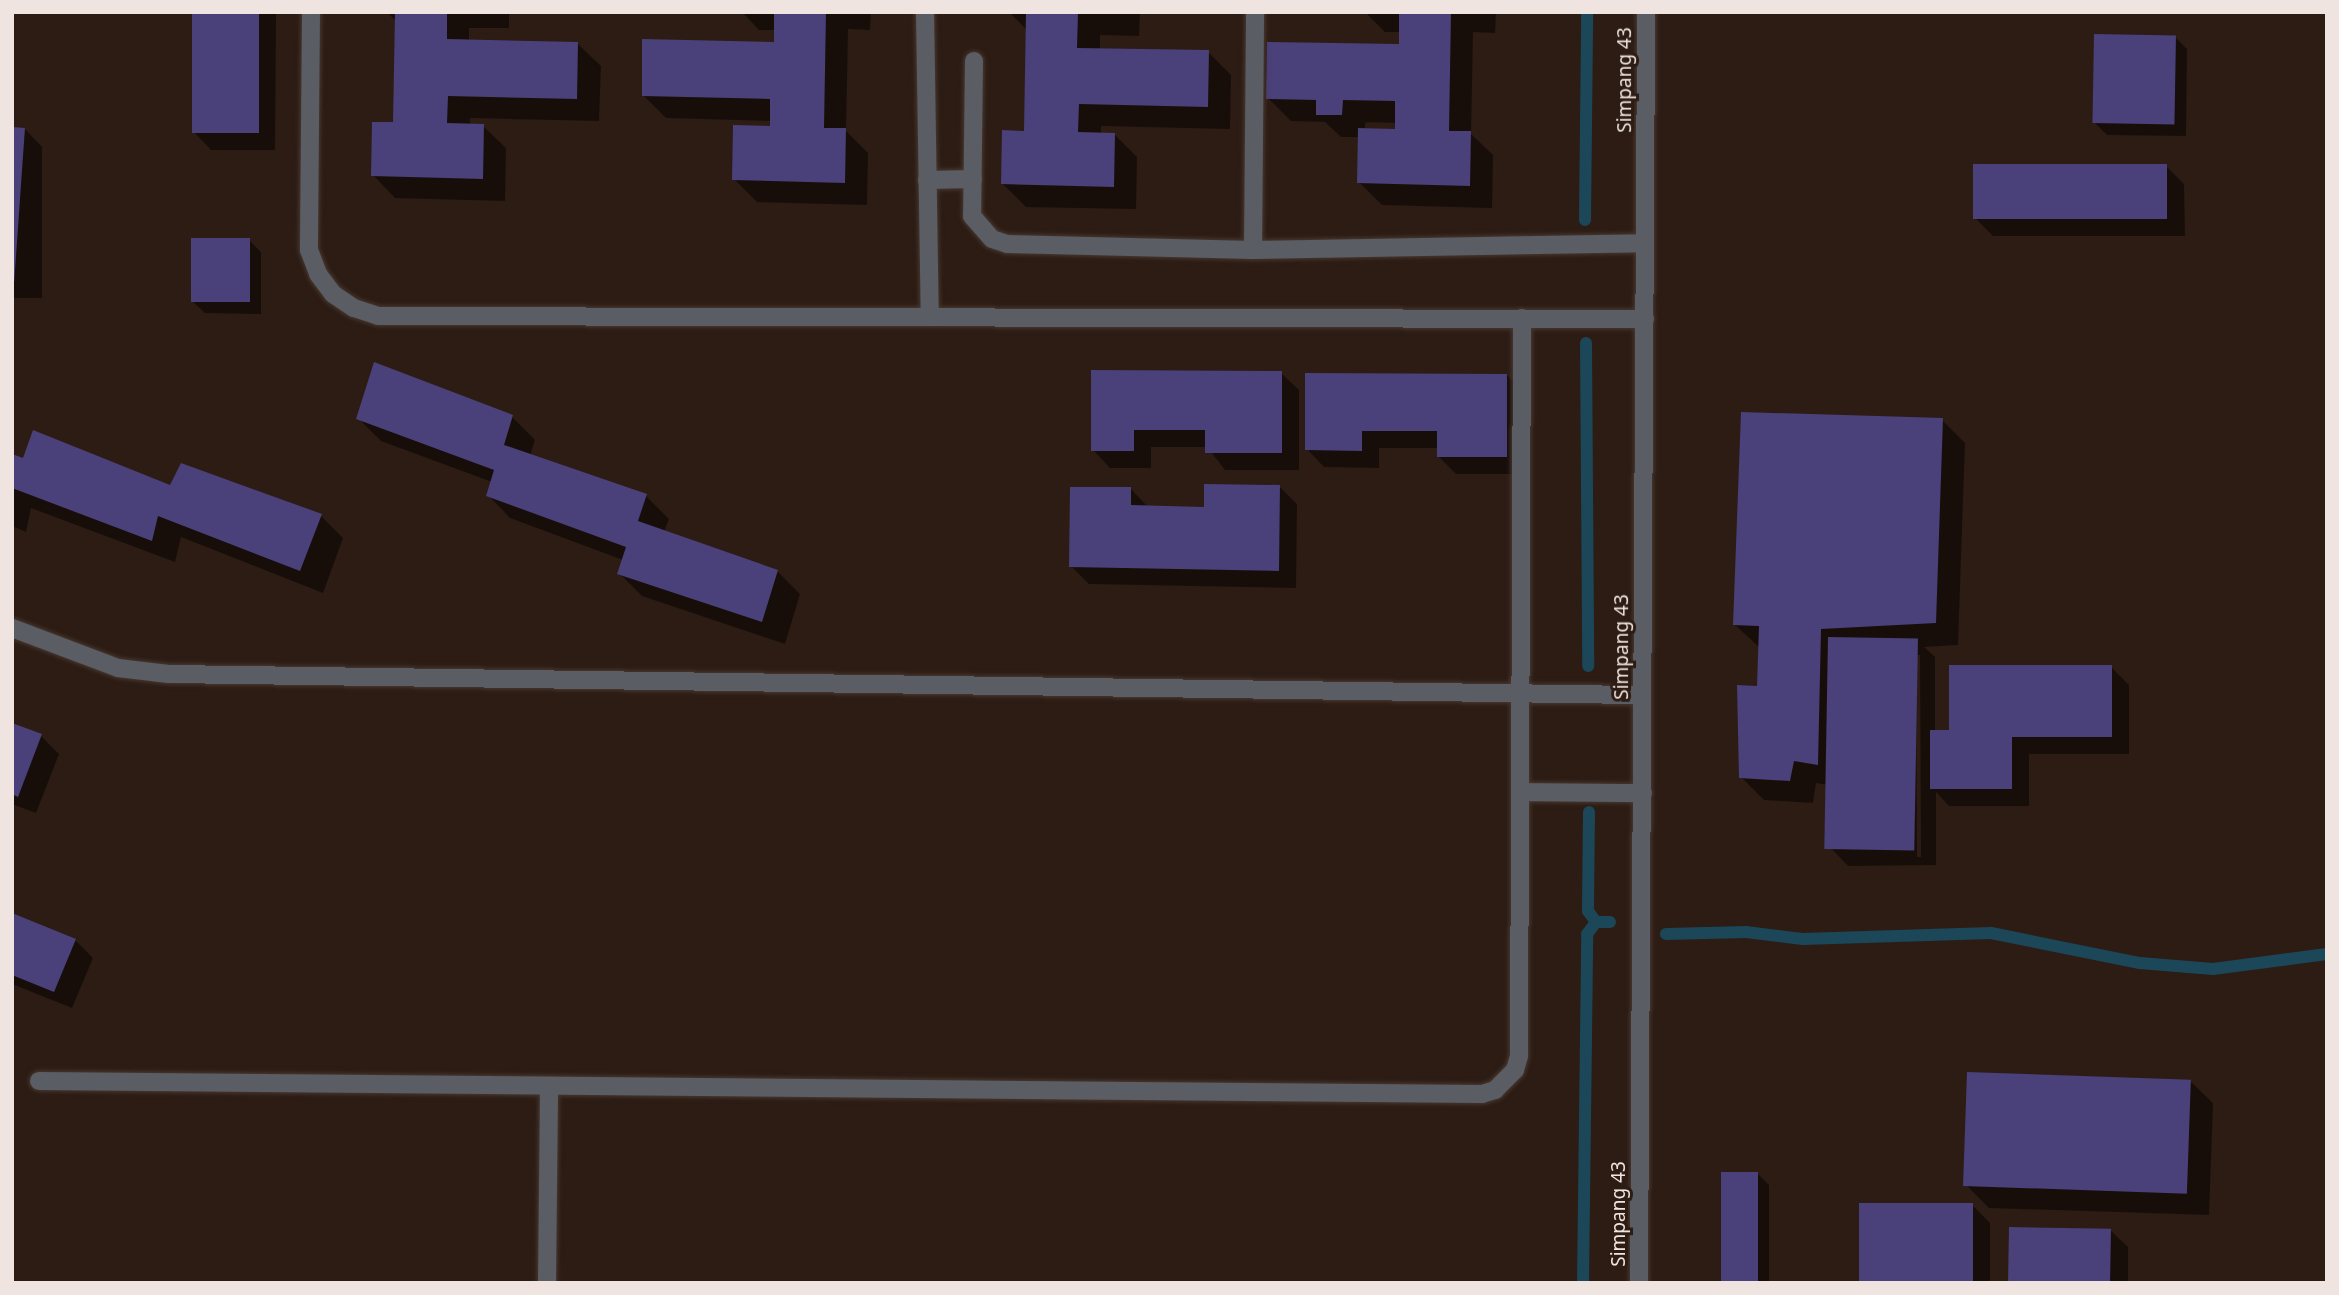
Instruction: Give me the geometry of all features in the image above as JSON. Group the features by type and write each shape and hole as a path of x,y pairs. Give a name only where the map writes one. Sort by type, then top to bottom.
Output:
{"street":[{"path":"311,12 309,250 326,284 354,308 378,316 1645,319"},
{"path":"925,12 930,317"},
{"path":"1253,250 1255,12"},
{"name":"Simpang 43","path":"1639,1283 1646,12"},
{"path":"975,61 972,216 992,239 1007,244 1253,250 1645,243"},
{"path":"927,180 973,179"},
{"path":"39,1081 1482,1094 1506,1081 1519,1056 1522,318"},
{"path":"12,628 118,668 169,674 1642,695"},
{"path":"1520,792 1643,793"},
{"path":"547,1283 548,1086"}],"building":[{"path":"192,12 259,12 259,133 192,133"},
{"path":"395,12 447,12 447,39 578,42 577,99 448,96 447,123 484,124 483,179 371,176 372,122 393,122"},
{"path":"774,12 826,12 824,128 846,128 845,183 732,180 733,125 770,126 770,99 642,96 642,39 774,42"},
{"path":"1026,12 1078,12 1077,48 1209,50 1208,107 1079,104 1078,132 1115,133 1114,187 1001,184 1002,130 1024,131"},
{"path":"1399,12 1451,12 1449,131 1471,131 1470,186 1357,183 1358,128 1395,129 1395,101 1343,100 1342,115 1316,115 1316,100 1266,99 1267,42 1399,44"},
{"path":"2094,34 2176,35 2174,124 2092,123"},
{"path":"12,127 25,128 14,282 12,281"},
{"path":"1973,164 2167,164 2167,219 1973,219"},
{"path":"191,238 250,238 250,302 191,302"},
{"path":"374,362 513,415 504,445 647,494 638,521 778,570 762,622 617,574 626,547 486,496 494,470 356,419"},
{"path":"1091,370 1282,371 1282,453 1205,453 1205,430 1134,430 1134,451 1091,451"},
{"path":"1305,373 1507,374 1507,457 1437,457 1437,431 1362,431 1362,451 1305,450"},
{"path":"1741,412 1943,418 1936,623 1821,629 1818,765 1794,761 1790,781 1739,778 1737,685 1757,686 1759,626 1733,625"},
{"path":"33,430 170,485 181,463 322,514 300,571 158,516 152,541 12,488 12,454 23,458"},
{"path":"1204,484 1280,485 1279,571 1069,567 1070,487 1131,487 1131,505 1204,507"},
{"path":"1828,637 1918,639 1914,851 1824,849"},
{"path":"1949,665 2112,665 2112,737 2012,737 2012,789 1930,789 1930,730 1949,730"},
{"path":"12,723 42,734 18,797 12,794"},
{"path":"12,913 76,939 54,992 12,975"},
{"path":"1967,1072 2191,1080 2187,1194 1963,1186"},
{"path":"1721,1172 1758,1172 1758,1283 1721,1283"},
{"path":"1859,1203 1973,1203 1973,1283 1859,1283"},
{"path":"2009,1227 2111,1229 2110,1283 2008,1283"}],"waterway":[{"path":"1585,220 1587,12"},
{"path":"1586,343 1588,666"},
{"path":"1589,812 1588,911 1596,922"},
{"path":"1583,1283 1587,934 1596,922 1610,922"},
{"path":"1666,934 1746,932 1803,939 1991,933 2140,963 2213,969 2327,954"}]}
